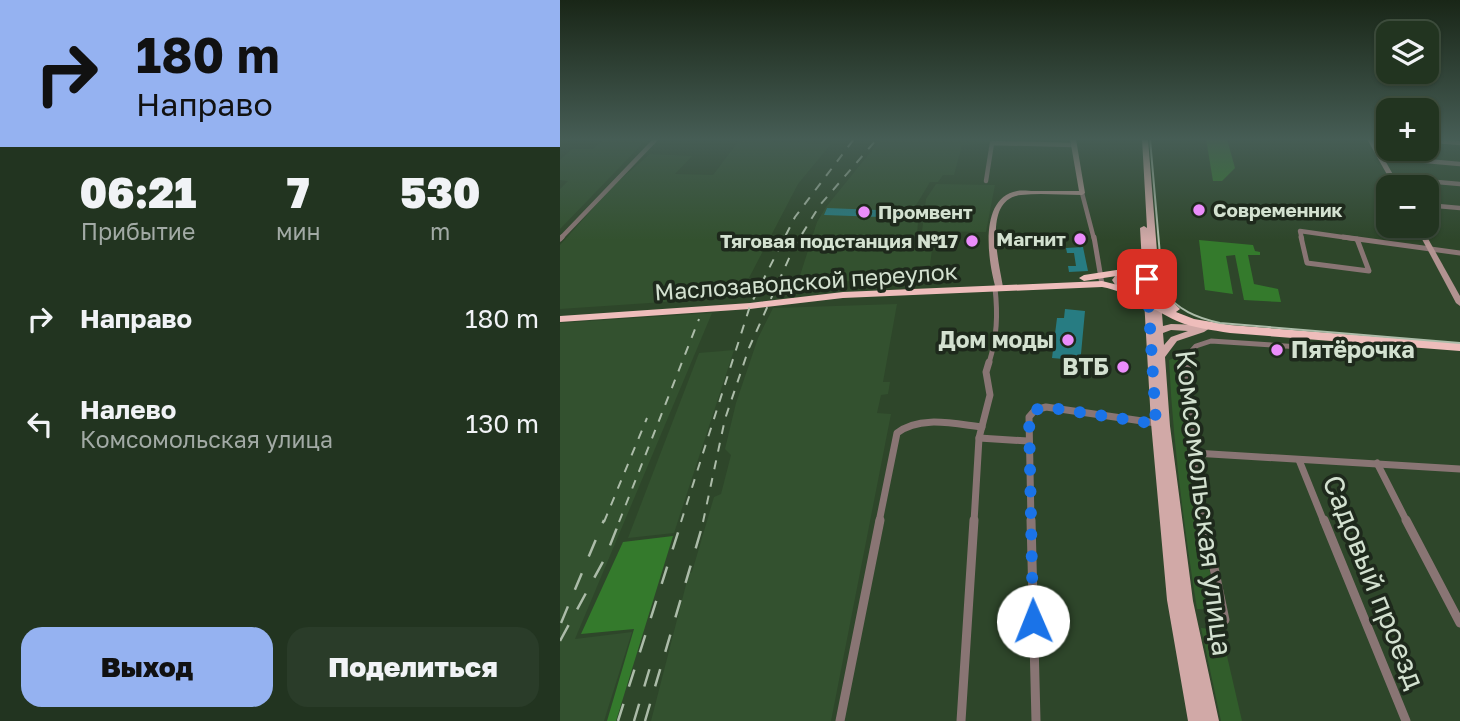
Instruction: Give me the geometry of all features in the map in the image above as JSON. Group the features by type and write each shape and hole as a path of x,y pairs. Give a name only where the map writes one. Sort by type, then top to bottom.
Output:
{"highway":[{"path":"1127,272 1147,279 1152,298 1187,321 1230,330 1460,347"},
{"name":"Маслозаводской переулок","path":"560,319 750,306 843,295 1055,284 1102,280 1127,272"},
{"name":"Маслозаводской переулок","path":"1102,280 1152,298"},
{"path":"1152,298 1181,313 1230,330"}],"main road":[{"path":"1142,173 1147,279"},
{"name":"Комсомольская улица","path":"1146,173 1156,424 1174,600 1196,721"},
{"path":"1125,289 1116,280 1127,272 1142,268 1146,262"},
{"path":"1154,333 1181,327 1230,330"},
{"path":"1159,357 1170,342 1180,337 1202,330 1230,330"},
{"name":"Комсомольская улица","path":"1154,333 1159,357 1186,601 1210,721"}],"street":[{"path":"560,239 624,173"},
{"path":"986,181 987,173"},
{"path":"1078,173 1089,229 1097,242 1102,280"},
{"path":"1439,182 1460,184"},
{"path":"961,721 979,438 990,395 986,372 995,344 998,318 994,214 1000,203 1008,197 1024,192 1082,193"},
{"path":"1439,206 1460,208"},
{"path":"1357,239 1369,271 1307,263 1300,232 1357,239 1460,253"},
{"path":"1425,238 1460,303"},
{"path":"1225,620 1195,477 1186,362 1190,351 1196,346 1219,340 1360,351 1355,339"},
{"path":"1036,721 1029,416 1040,408 1156,424"},
{"path":"839,721 897,433 906,424 982,427"},
{"path":"979,438 1028,441"},
{"path":"1194,453 1460,469"},
{"name":"Садовый проезд","path":"1299,460 1406,721"},
{"path":"1377,463 1460,623"}],"shaded area":[{"path":"560,173 614,173 560,229 560,189 568,181 560,180"},
{"path":"628,173 713,175 715,173 807,173 798,184 739,297 560,309 560,245 614,185"},
{"path":"854,173 955,173 954,175 943,175 938,182 930,182 915,207 919,209 917,235 934,235 928,280 798,282 817,222"},
{"path":"936,184 995,185 986,232 922,231 926,199"},
{"path":"897,304 883,382 890,382 888,394 881,395 877,413 891,414 831,721 651,721 689,573 692,572 714,497 721,494 731,455 725,449 736,403 758,338 773,308"},
{"path":"712,313 575,639 632,632 604,721 560,721 560,323"},
{"path":"734,350 674,533 628,538 699,353"},
{"path":"1184,354 1182,362 1191,444 1186,445 1217,610 1197,609 1183,516 1169,360"},
{"path":"1201,628 1221,630 1242,721 1221,721"}],"green space":[{"path":"1212,173 1230,173 1222,181 1213,181"},
{"path":"1199,240 1253,245 1255,251 1260,252 1260,255 1248,255 1254,284 1278,289 1281,302 1244,300 1235,255 1226,256 1233,294 1205,290"},
{"path":"673,536 616,721 607,721 634,629 581,634 623,542"}],"building":[{"name":"Промвент","path":"827,208 903,209 901,216 881,217 824,215"},
{"path":"1083,247 1088,271 1069,272 1068,266 1076,266 1074,253 1067,253 1066,248"},
{"name":"Дом моды","path":"1065,309 1085,311 1081,354 1075,360 1052,358 1057,318 1064,318"}],"tram line":[{"path":"1153,173 1163,290 1181,308 1203,319 1220,323 1460,343"}],"railway":[{"path":"681,522 750,306 795,217 829,173"},
{"path":"703,522 725,419 749,348 794,247 820,205 848,173"},
{"path":"619,522 699,319"},
{"path":"604,522 647,418"},
{"path":"561,623 604,520"},
{"path":"560,641 605,558 620,520"},
{"path":"618,721 682,520"},
{"path":"645,721 704,520"},
{"path":"634,721 654,654"}],"place":[{"name":"Современник","path":"1199,210"},
{"name":"Промвент","path":"864,212"},
{"name":"Магнит","path":"1080,239"},
{"name":"Тяговая подстанция №17","path":"972,241"},
{"name":"Дом моды","path":"1068,340"},
{"name":"Пятёрочка","path":"1277,350"},
{"name":"ВТБ","path":"1123,367"}],"route":[{"path":"1033,621 1029,416 1035,410 1046,407 1156,424 1147,279"}]}
